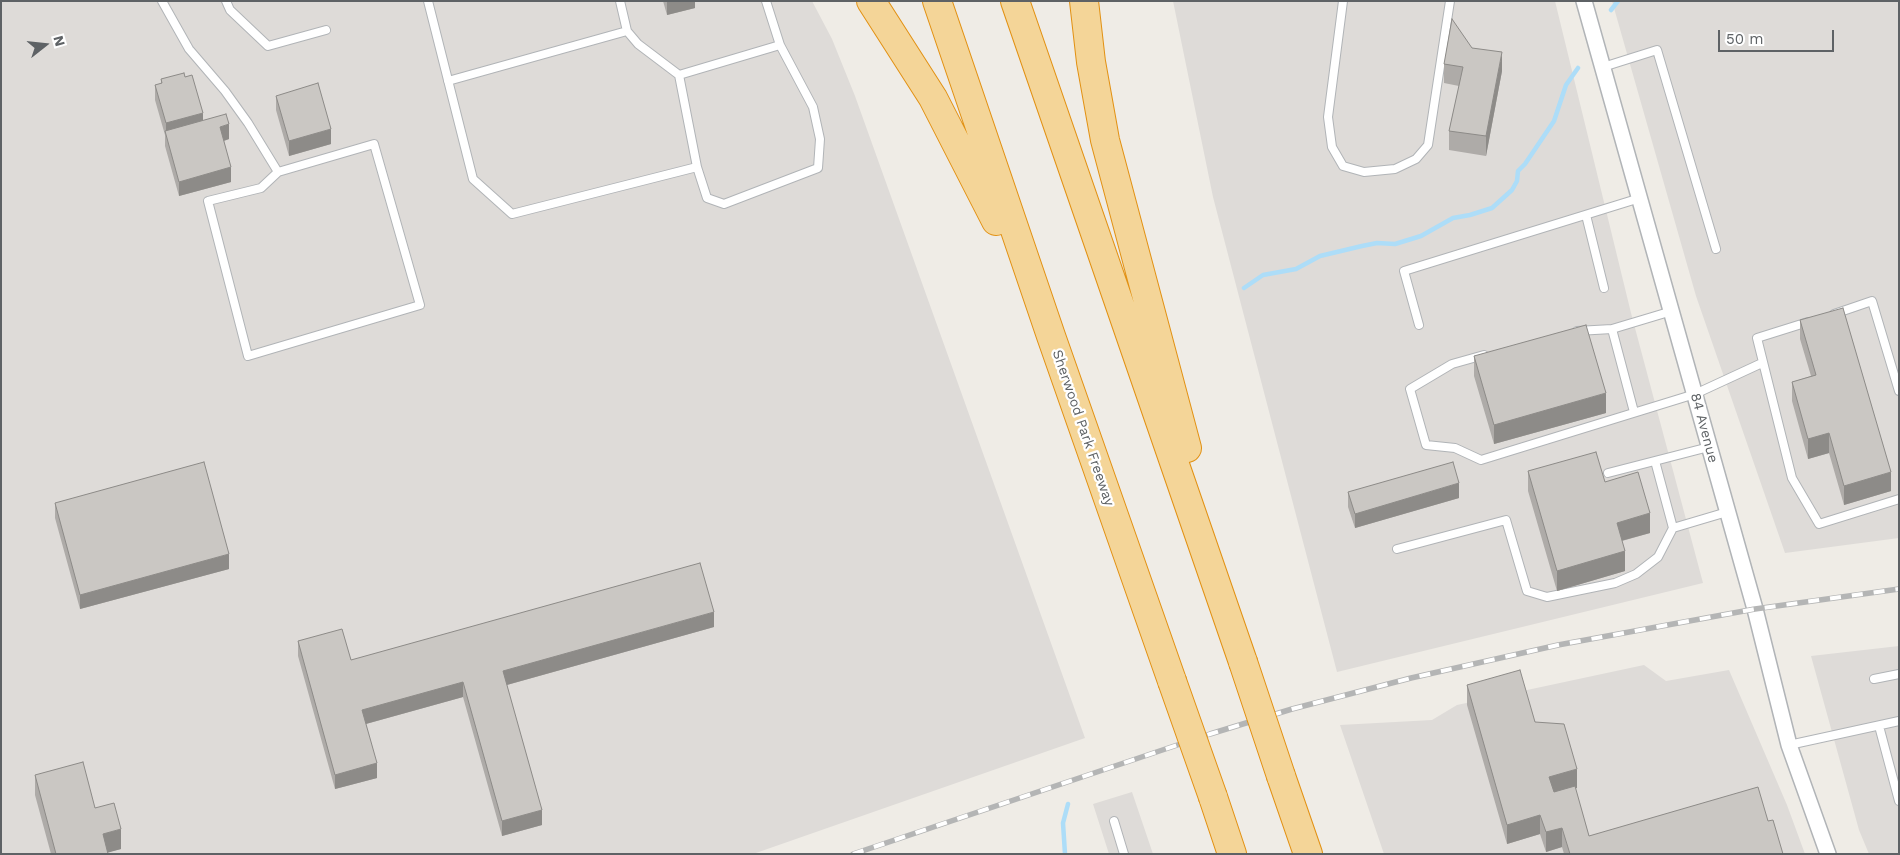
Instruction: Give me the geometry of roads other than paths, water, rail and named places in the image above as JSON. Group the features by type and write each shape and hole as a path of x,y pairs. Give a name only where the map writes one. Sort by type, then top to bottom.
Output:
{"highway":[{"path":"871,1 933,98 970,168 1051,336"},
{"name":"Sherwood Park Freeway","path":"937,1 1051,336 1232,854"},
{"path":"1015,1 1308,854"},
{"path":"1084,1 1091,62 1105,140 1158,345 1193,469 1224,605"}],"street":[{"name":"84 Avenue","path":"1584,1 1755,609 1789,745 1828,854"}],"lane":[{"path":"162,1 172,22 189,49 231,99 278,172"},
{"path":"226,1 230,10 268,46 326,30"},
{"path":"428,1 473,179 512,214 698,167"},
{"path":"620,1 627,31 638,44 679,76 698,167 707,198 724,204 818,168 820,139 813,107 780,45 766,1"},
{"path":"1343,1 1328,117 1332,147 1343,166 1364,172 1394,169 1416,159 1428,146 1450,1"},
{"path":"448,81 627,31"},
{"path":"679,76 780,45"},
{"path":"1602,67 1657,50 1716,249"},
{"path":"374,144 420,305 248,356 208,202 261,188 278,172 374,144"},
{"path":"1419,324 1404,271 1640,198"},
{"path":"1586,214 1604,288"},
{"path":"1822,317 1872,301 1899,391"},
{"path":"1568,333 1612,329 1672,311"},
{"path":"1813,320 1757,338 1792,478 1818,524 1899,499"},
{"path":"1612,329 1634,412"},
{"path":"1491,354 1452,364 1410,389 1426,445 1455,448 1482,460 1695,394 1762,363"},
{"path":"1608,474 1709,447"},
{"path":"1397,549 1506,520 1527,591 1547,597 1615,583 1636,574 1658,556 1673,528 1656,461"},
{"path":"1673,528 1728,512"},
{"path":"1874,679 1899,674"},
{"path":"1789,745 1899,721"},
{"path":"1879,726 1899,801"},
{"path":"1114,821 1124,854"}],"waterway":[{"path":"1611,10 1618,1"},
{"path":"1244,288 1263,275 1296,269 1320,256 1377,243 1395,244 1421,236 1453,218 1492,208 1512,190 1517,181 1518,171 1525,164 1554,121 1566,85 1578,68"},
{"path":"1065,854 1063,823 1068,804"}],"railway":[{"path":"853,854 1210,734 1292,709 1411,678 1558,645 1755,609 1899,589"}]}
